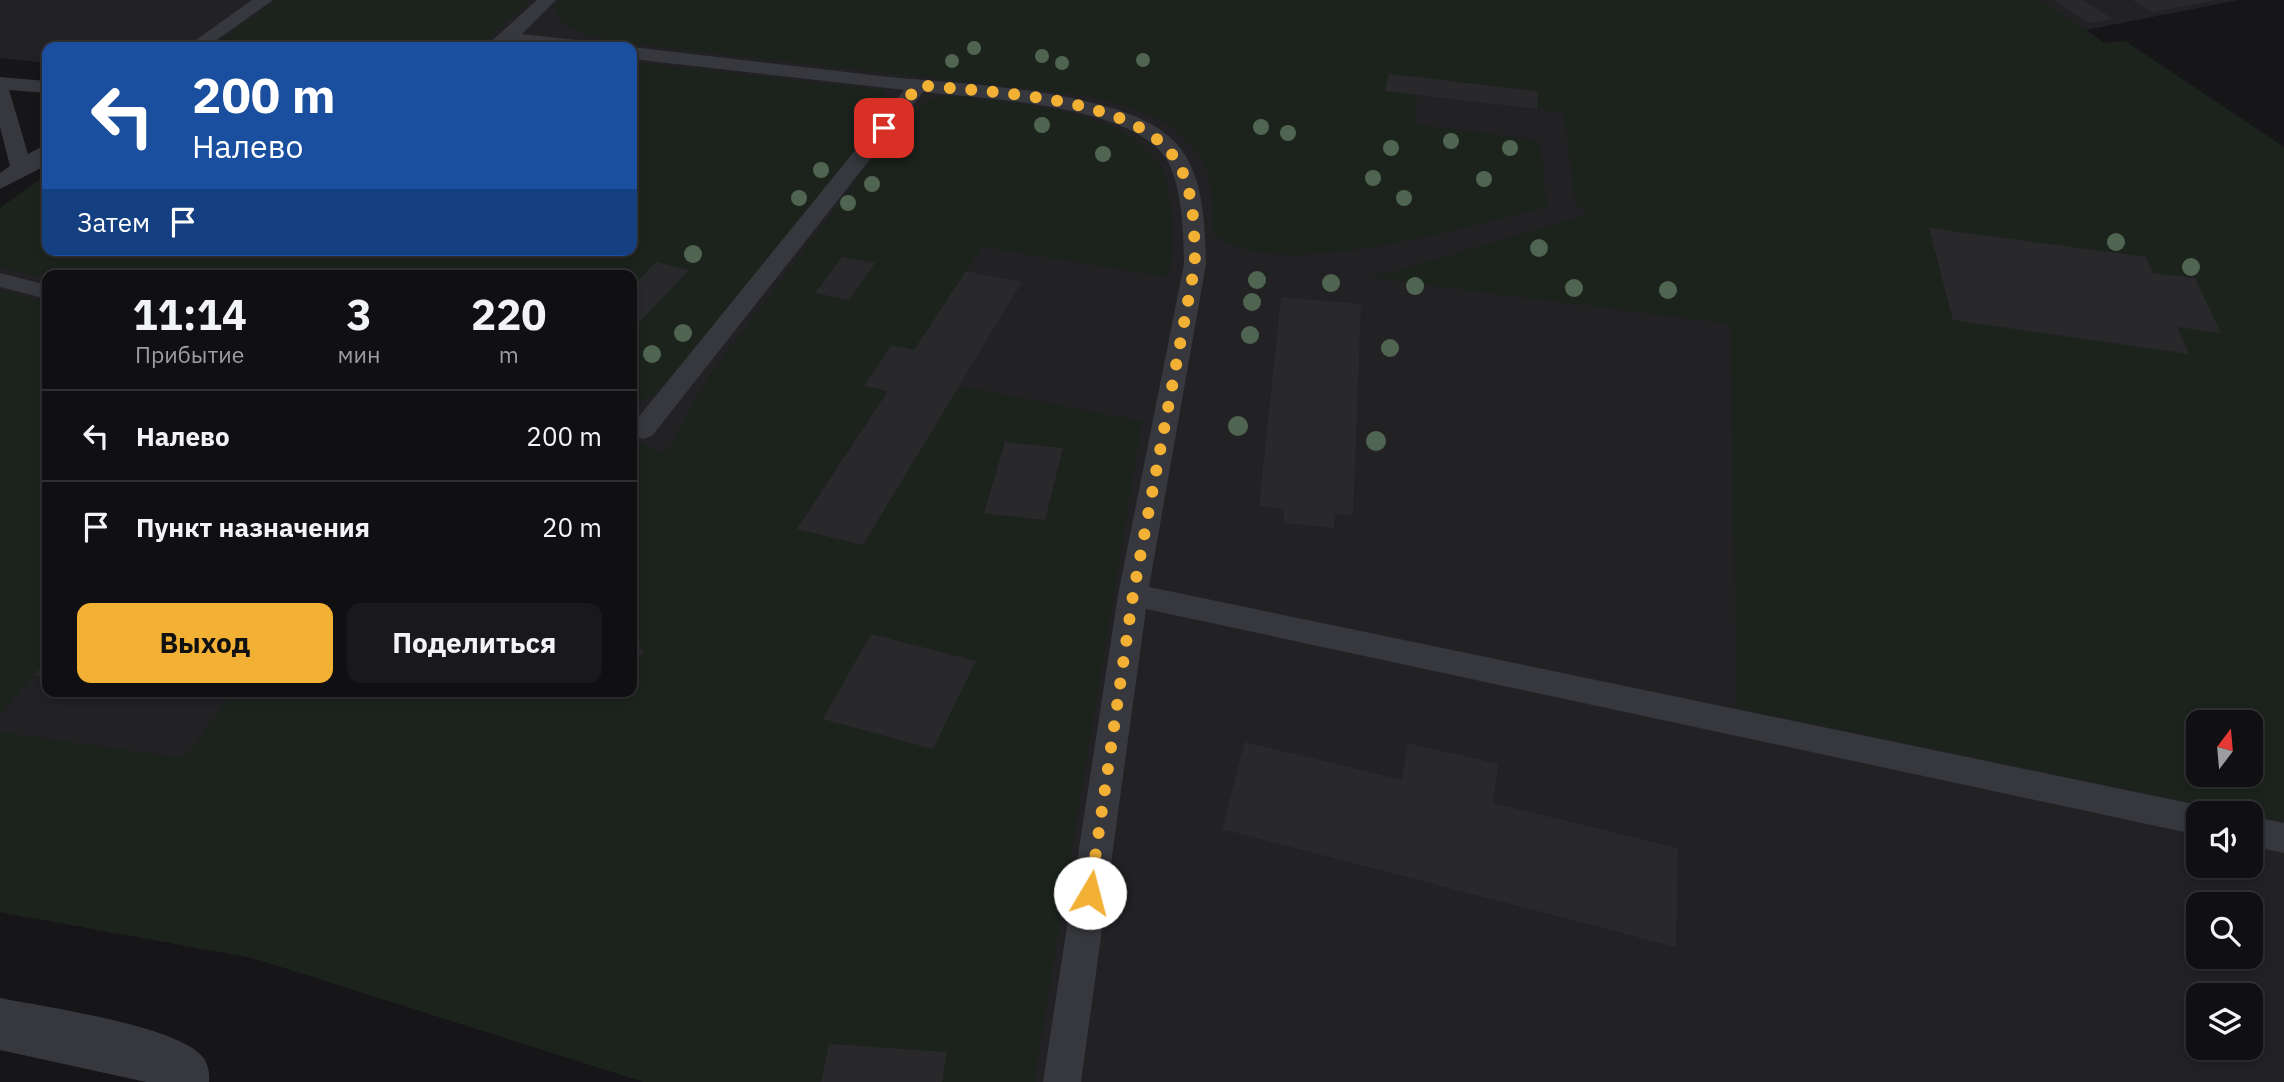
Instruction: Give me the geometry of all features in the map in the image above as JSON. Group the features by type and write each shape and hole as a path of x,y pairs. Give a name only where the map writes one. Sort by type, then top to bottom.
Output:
{"street":[{"path":"0,1024 148,1054 184,1079"}],"lane":[{"path":"202,42 264,0"},
{"path":"501,42 547,0"},
{"path":"637,54 1053,101 1104,111 1146,129 1165,143 1181,167 1194,217 1195,264 1133,595 1062,1082"},
{"path":"0,83 42,87"},
{"path":"637,429 643,430 919,85"},
{"path":"0,90 22,168"},
{"path":"0,183 42,154"},
{"path":"22,168 42,162"},
{"path":"0,280 42,291"},
{"path":"1133,595 2186,817"},
{"path":"2263,834 2284,838"}],"shaded area":[{"path":"0,0 2239,0 2086,30 2104,43 2125,41 2284,147 2284,1082 644,1082 253,958 0,912 0,208 42,178 42,256 637,256 637,42 42,42 42,62 0,58"},
{"path":"278,0 531,0 484,42 218,42"},
{"path":"562,0 2040,0 2104,43 2125,41 2284,147 2284,822 2263,818 2263,801 2186,802 1737,708 1730,324 1371,278 1590,214 1575,202 1564,113 1537,109 1538,91 1389,74 1418,94 1414,124 1540,140 1547,207 1374,247 1325,253 1280,254 1242,248 1214,233 1210,184 1206,169 1196,151 1185,137 1171,126 1140,111 1087,96 619,42 580,32 564,22 555,7"},
{"path":"637,63 883,90 891,107 658,394 637,402 637,270 42,270 42,278 0,267 0,208 42,178 42,256 637,256"},
{"path":"952,96 1037,106 1098,121 1125,133 1147,150 1163,171 1171,211 1173,230 1168,277 982,247 797,528 863,545 959,386 1142,421 1034,1082 644,1082 253,958 0,912 0,732 185,758 230,697 637,697 637,656 644,653 637,641 637,443 665,454 709,376 909,111 930,99","holes":["842,257 875,264 849,300","1005,442 1063,448 1045,520 984,513","872,634 975,661 933,749 824,719"]},
{"path":"0,290 42,301 42,666 0,714"}],"building":[{"path":"2054,0 2083,0 2113,19 2088,23"},
{"path":"2132,0 2213,0 2213,1 2152,12"},
{"path":"1389,74 1538,91 1537,109 1385,91"},
{"path":"1929,228 2146,257 2153,273 2195,278 2221,333 2177,327 2189,354 1953,320"},
{"path":"842,257 875,263 849,300 815,293"},
{"path":"656,262 689,270 637,325 637,282"},
{"path":"966,271 1022,282 863,545 797,529 888,391 864,386 892,345 914,350"},
{"path":"1281,297 1361,304 1353,515 1335,514 1334,528 1283,523 1284,509 1259,506"},
{"path":"1005,442 1063,448 1045,520 984,513"},
{"path":"871,634 976,661 933,749 823,719"},
{"path":"637,641 644,653 637,656"},
{"path":"42,666 42,677 34,676"},
{"path":"1245,742 1402,780 1408,743 1498,764 1493,803 1678,848 1676,947 1222,829"},
{"path":"829,1044 947,1052 942,1082 821,1082"}],"route":[{"path":"884,128 919,85 1053,101 1104,111 1146,129 1165,143 1181,167 1194,217 1195,264 1133,595 1090,893"}]}
